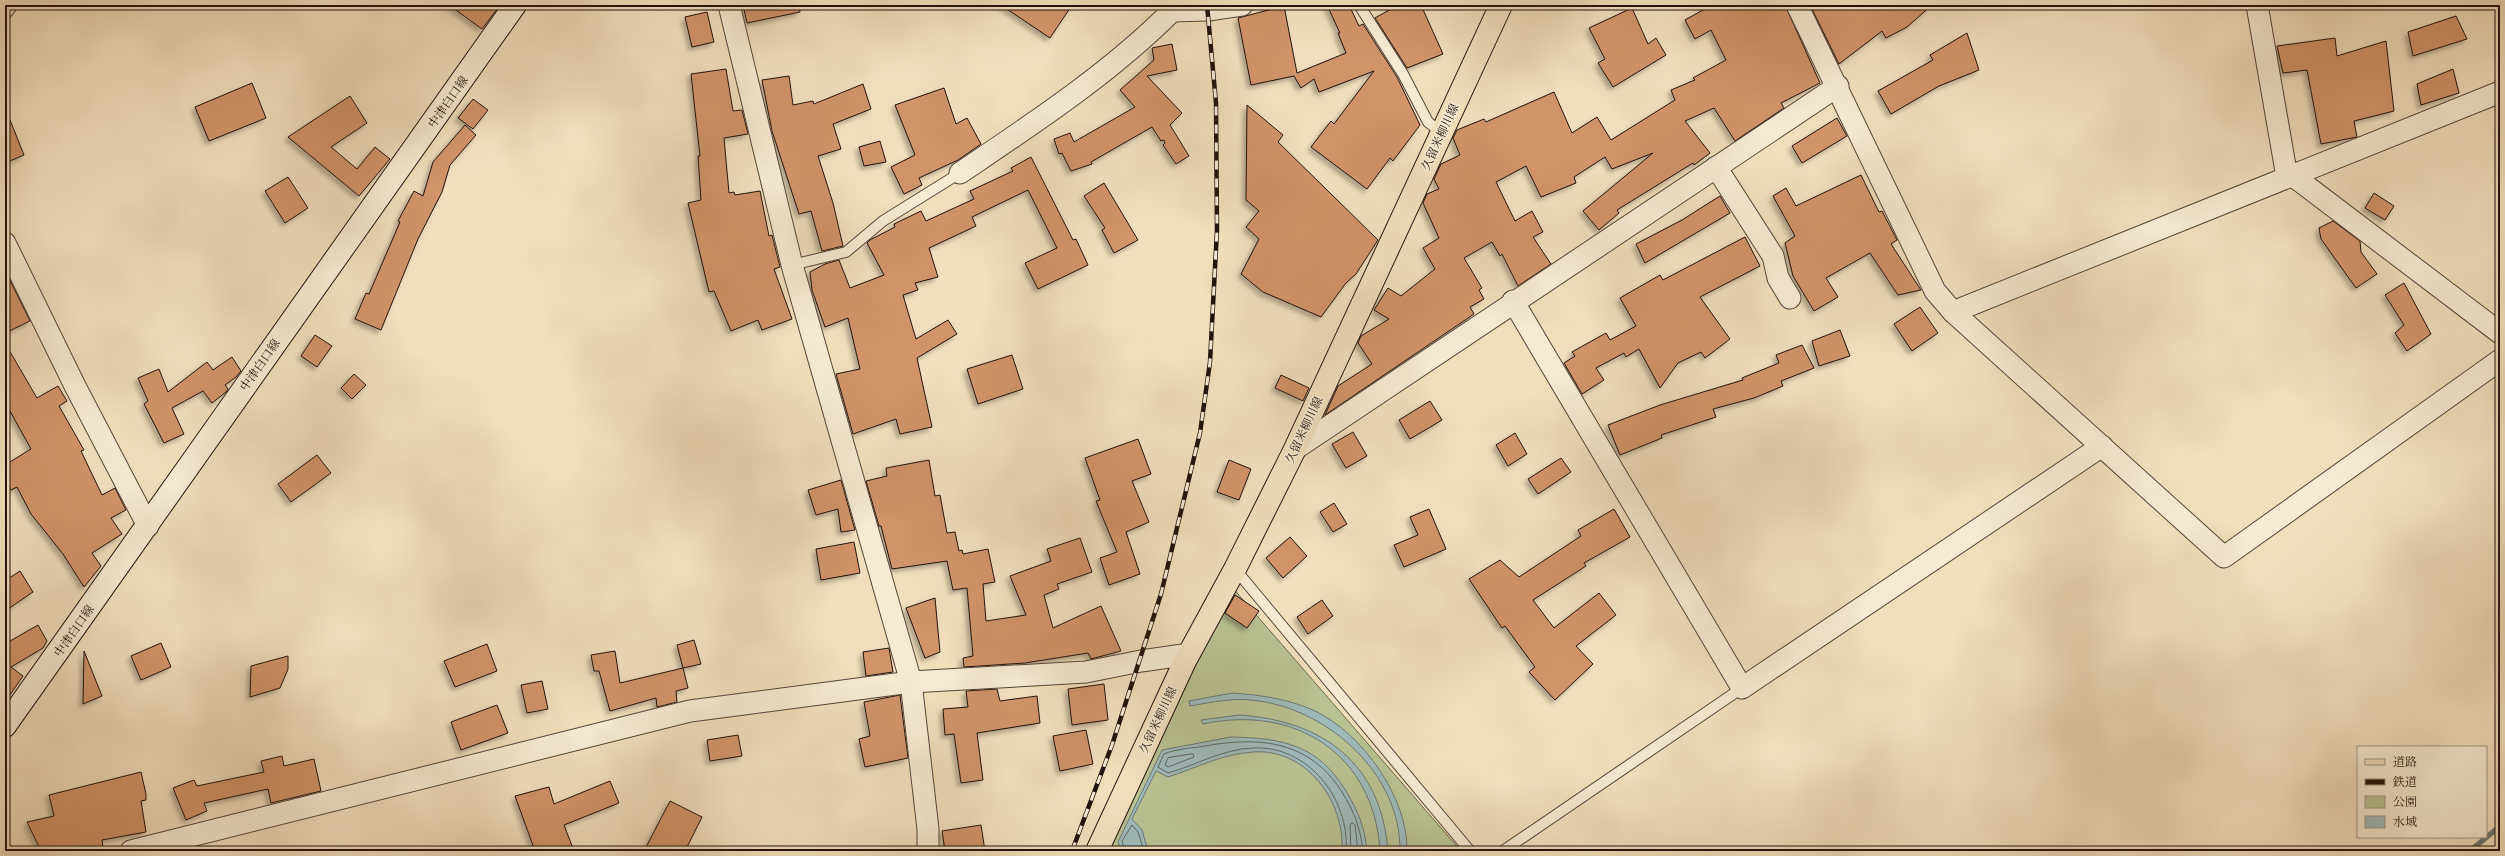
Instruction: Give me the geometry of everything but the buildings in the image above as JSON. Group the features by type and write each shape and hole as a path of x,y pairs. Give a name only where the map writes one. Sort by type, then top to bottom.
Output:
{"main road":[{"name":"中津白口線","path":"5,726 148,526 515,5"},
{"name":"久留米柳川線","path":"1097,851 1185,661 1235,569 1295,449 1501,5"}],"street":[{"path":"729,5 792,265 911,682 928,829 928,851"},
{"path":"960,173 1066,100 1154,30 1172,8 1208,10 1242,5"},
{"path":"1797,5 1838,86 1935,291 1953,312 2224,557 2500,360"},
{"path":"2257,5 2289,176 2500,333"},
{"path":"1295,449 1513,301 1838,86"},
{"path":"1953,312 2500,92"},
{"path":"1716,167 1773,256 1778,278 1790,298"},
{"path":"5,243 75,386 148,526"},
{"path":"1513,301 1742,688 2102,446"},
{"path":"131,851 690,711 911,682 1086,672 1141,660 1183,655 1185,661"}],"lane":[{"path":"5,14 13,5"},
{"path":"1359,5 1403,74 1428,122 1442,133"},
{"path":"792,265 846,252 883,221 960,173"},
{"path":"1235,569 1470,851"},
{"path":"1503,851 1742,688"}],"green space":[{"path":"1232,587 1461,851 1109,851"}],"water":[{"path":"1232,693 1275,698 1295,703 1315,711 1333,721 1350,735 1365,751 1391,789 1400,810 1405,831 1407,851 1400,851 1397,823 1388,797 1375,773 1356,751 1335,733 1311,718 1285,707 1259,701 1233,700 1190,706 1189,701"},
{"path":"1240,715 1270,719 1297,726 1321,737 1342,752 1360,771 1374,793 1383,820 1388,851 1380,851 1374,817 1363,787 1346,763 1324,744 1298,730 1269,722 1237,720 1203,724 1201,720"},
{"path":"1231,737 1267,739 1283,742 1298,747 1324,763 1346,791 1354,806 1363,827 1367,851 1342,851 1341,833 1337,814 1329,797 1319,782 1306,769 1290,759 1272,753 1253,752 1220,758 1168,777 1156,771 1132,819 1142,830 1148,851 1122,851 1118,842 1162,750"}],"waterway":[{"path":"2487,837 2500,826"},
{"path":"2470,851 2486,838"}],"railway":[{"path":"1072,851 1112,745 1161,594 1200,433 1210,362 1217,230 1216,103 1207,5"}]}
